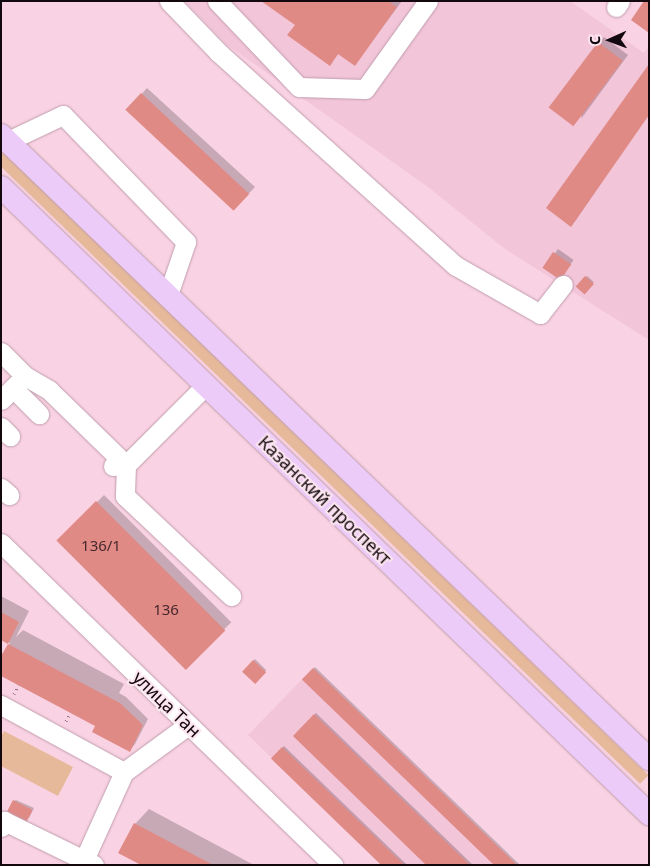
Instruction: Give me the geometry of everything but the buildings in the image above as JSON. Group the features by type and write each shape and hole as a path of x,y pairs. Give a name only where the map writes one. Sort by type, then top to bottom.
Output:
{"main road":[{"path":"5,138 649,759"},
{"name":"Казанский проспект","path":"1,187 649,814"}],"street":[{"path":"169,1 218,52 456,266 540,314 563,285"},
{"path":"217,1 299,86 365,88 428,1"},
{"path":"5,138 63,115 186,242 168,295"},
{"path":"1,352 13,388 39,414"},
{"path":"118,466 206,385"},
{"path":"13,388 49,390 118,466 125,496 231,596"},
{"name":"улица Тан","path":"1,543 333,865"},
{"path":"1,705 124,772"},
{"path":"1,827 4,821 89,862 124,772 188,725"}],"shaded area":[{"path":"185,1 570,1 644,53 649,46 649,340 505,249 428,187 226,44"},
{"path":"1,150 648,775 640,784 1,167"},
{"path":"313,668 516,865 382,865 248,735"},
{"path":"4,731 73,767 58,796 1,766 1,737"}]}
